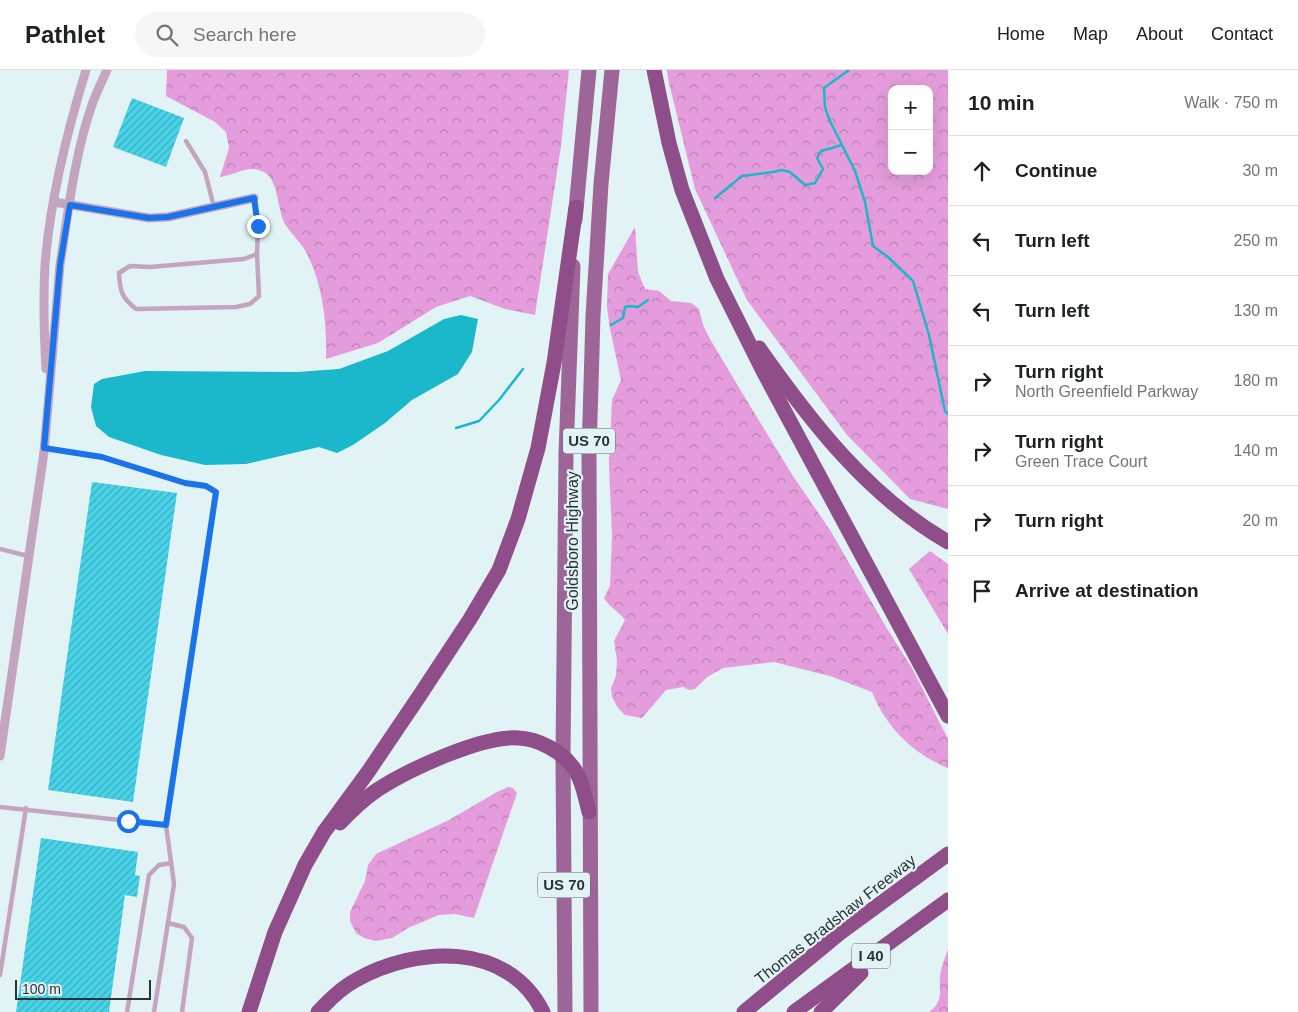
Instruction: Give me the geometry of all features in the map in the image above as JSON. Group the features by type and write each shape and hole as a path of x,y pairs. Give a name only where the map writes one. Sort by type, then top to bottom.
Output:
{"highway":[{"path":"654,70 669,143 682,190 706,253 766,377 948,716"},
{"path":"249,1012 275,932 305,865 324,832 368,772 470,619 499,570 518,519 538,448 554,363 576,207"},
{"path":"730,305 811,419 861,475 905,514 948,542"},
{"path":"305,865 349,814 375,791 402,775 427,764 477,745 497,740 520,738 545,744 563,757 572,766 579,778 589,812"},
{"name":"Thomas Bradshaw Freeway","path":"744,1012 840,933 948,854"},
{"name":"I 40","path":"794,1012 948,900"},
{"path":"821,1012 902,934"},
{"path":"318,1012 328,1001 347,986 375,971 415,959 445,956 473,958 500,968 512,975 531,993 543,1012"}],"main road":[{"name":"US 70","path":"565,1012 563,757 566,452 576,207 589,70"},
{"name":"Goldsboro Highway","path":"591,1012 589,454 593,316 601,184 612,70"}],"street":[{"path":"48,404 43,320 46,264 54,202 70,126 86,70"},
{"path":"0,756 44,448 60,265 78,156 93,103 107,70"},
{"path":"54,202 149,218 168,217 254,198"}],"lane":[{"path":"186,141 205,172 214,207"},
{"path":"254,198 258,226 259,296 250,304 236,308 136,309 126,302 120,291 119,273 130,266 150,267 244,260 257,254"},
{"path":"44,448 102,457 185,483 206,486 216,492 166,825 174,884 154,1012"},
{"path":"0,549 28,556"},
{"path":"0,806 166,825"},
{"path":"0,975 26,808"},
{"path":"127,1012 149,875 159,865 171,863"},
{"path":"168,924 184,927 192,938 182,1012"}],"green space":[{"path":"167,70 569,70 561,146 535,315 505,309 470,296 436,307 378,343 326,359 325,318 316,277 306,252 282,218 275,188 269,176 264,172 253,169 220,177 229,148 226,132 215,122 166,96"},
{"path":"667,70 948,70 948,509 910,499 847,435 747,300 695,189"},
{"path":"635,227 638,272 645,289 659,291 671,301 691,303 699,309 703,325 710,339 793,476 830,530 912,668 948,739 948,768 923,755 902,738 885,717 872,692 830,676 774,662 723,668 707,677 695,689 689,690 683,687 666,690 642,718 625,715 618,708 612,697 611,688 616,676 617,660 614,641 625,620 604,598 610,586 612,536 609,464 612,400 621,380 607,307 608,274"},
{"path":"930,551 948,564 948,634 909,569"},
{"path":"508,787 513,788 517,793 474,918 455,914 439,915 408,928 392,938 376,941 364,938 356,933 350,921 350,912 365,881 368,865 376,854 449,820"},
{"path":"948,949 948,1012 929,1012 939,1000 940,976"}],"water":[{"path":"461,315 478,319 472,352 458,374 412,400 385,423 353,445 337,453 319,447 246,464 205,465 161,455 109,437 96,426 91,407 94,384 102,379 145,371 297,372 339,369 388,351 444,319"}],"building":[{"path":"132,98 184,118 166,167 113,147"},
{"path":"92,482 177,493 133,802 48,790"},
{"path":"41,838 138,852 135,875 140,876 137,897 125,895 109,1012 16,1012"}],"waterway":[{"path":"849,70 824,88 825,107 855,171 865,202 873,246 888,257 913,281 929,335 945,411 948,414"},
{"path":"715,198 742,176 781,170 790,172 805,185 815,183 823,169 817,158 821,151 842,145"},
{"path":"611,325 623,318 625,307 638,307 648,300"},
{"path":"456,428 479,421 499,400 523,369"}],"route":[{"path":"128,821 166,825 216,492 206,486 185,483 102,457 44,448 60,265 70,205 149,218 168,217 254,198 258,226"}]}
